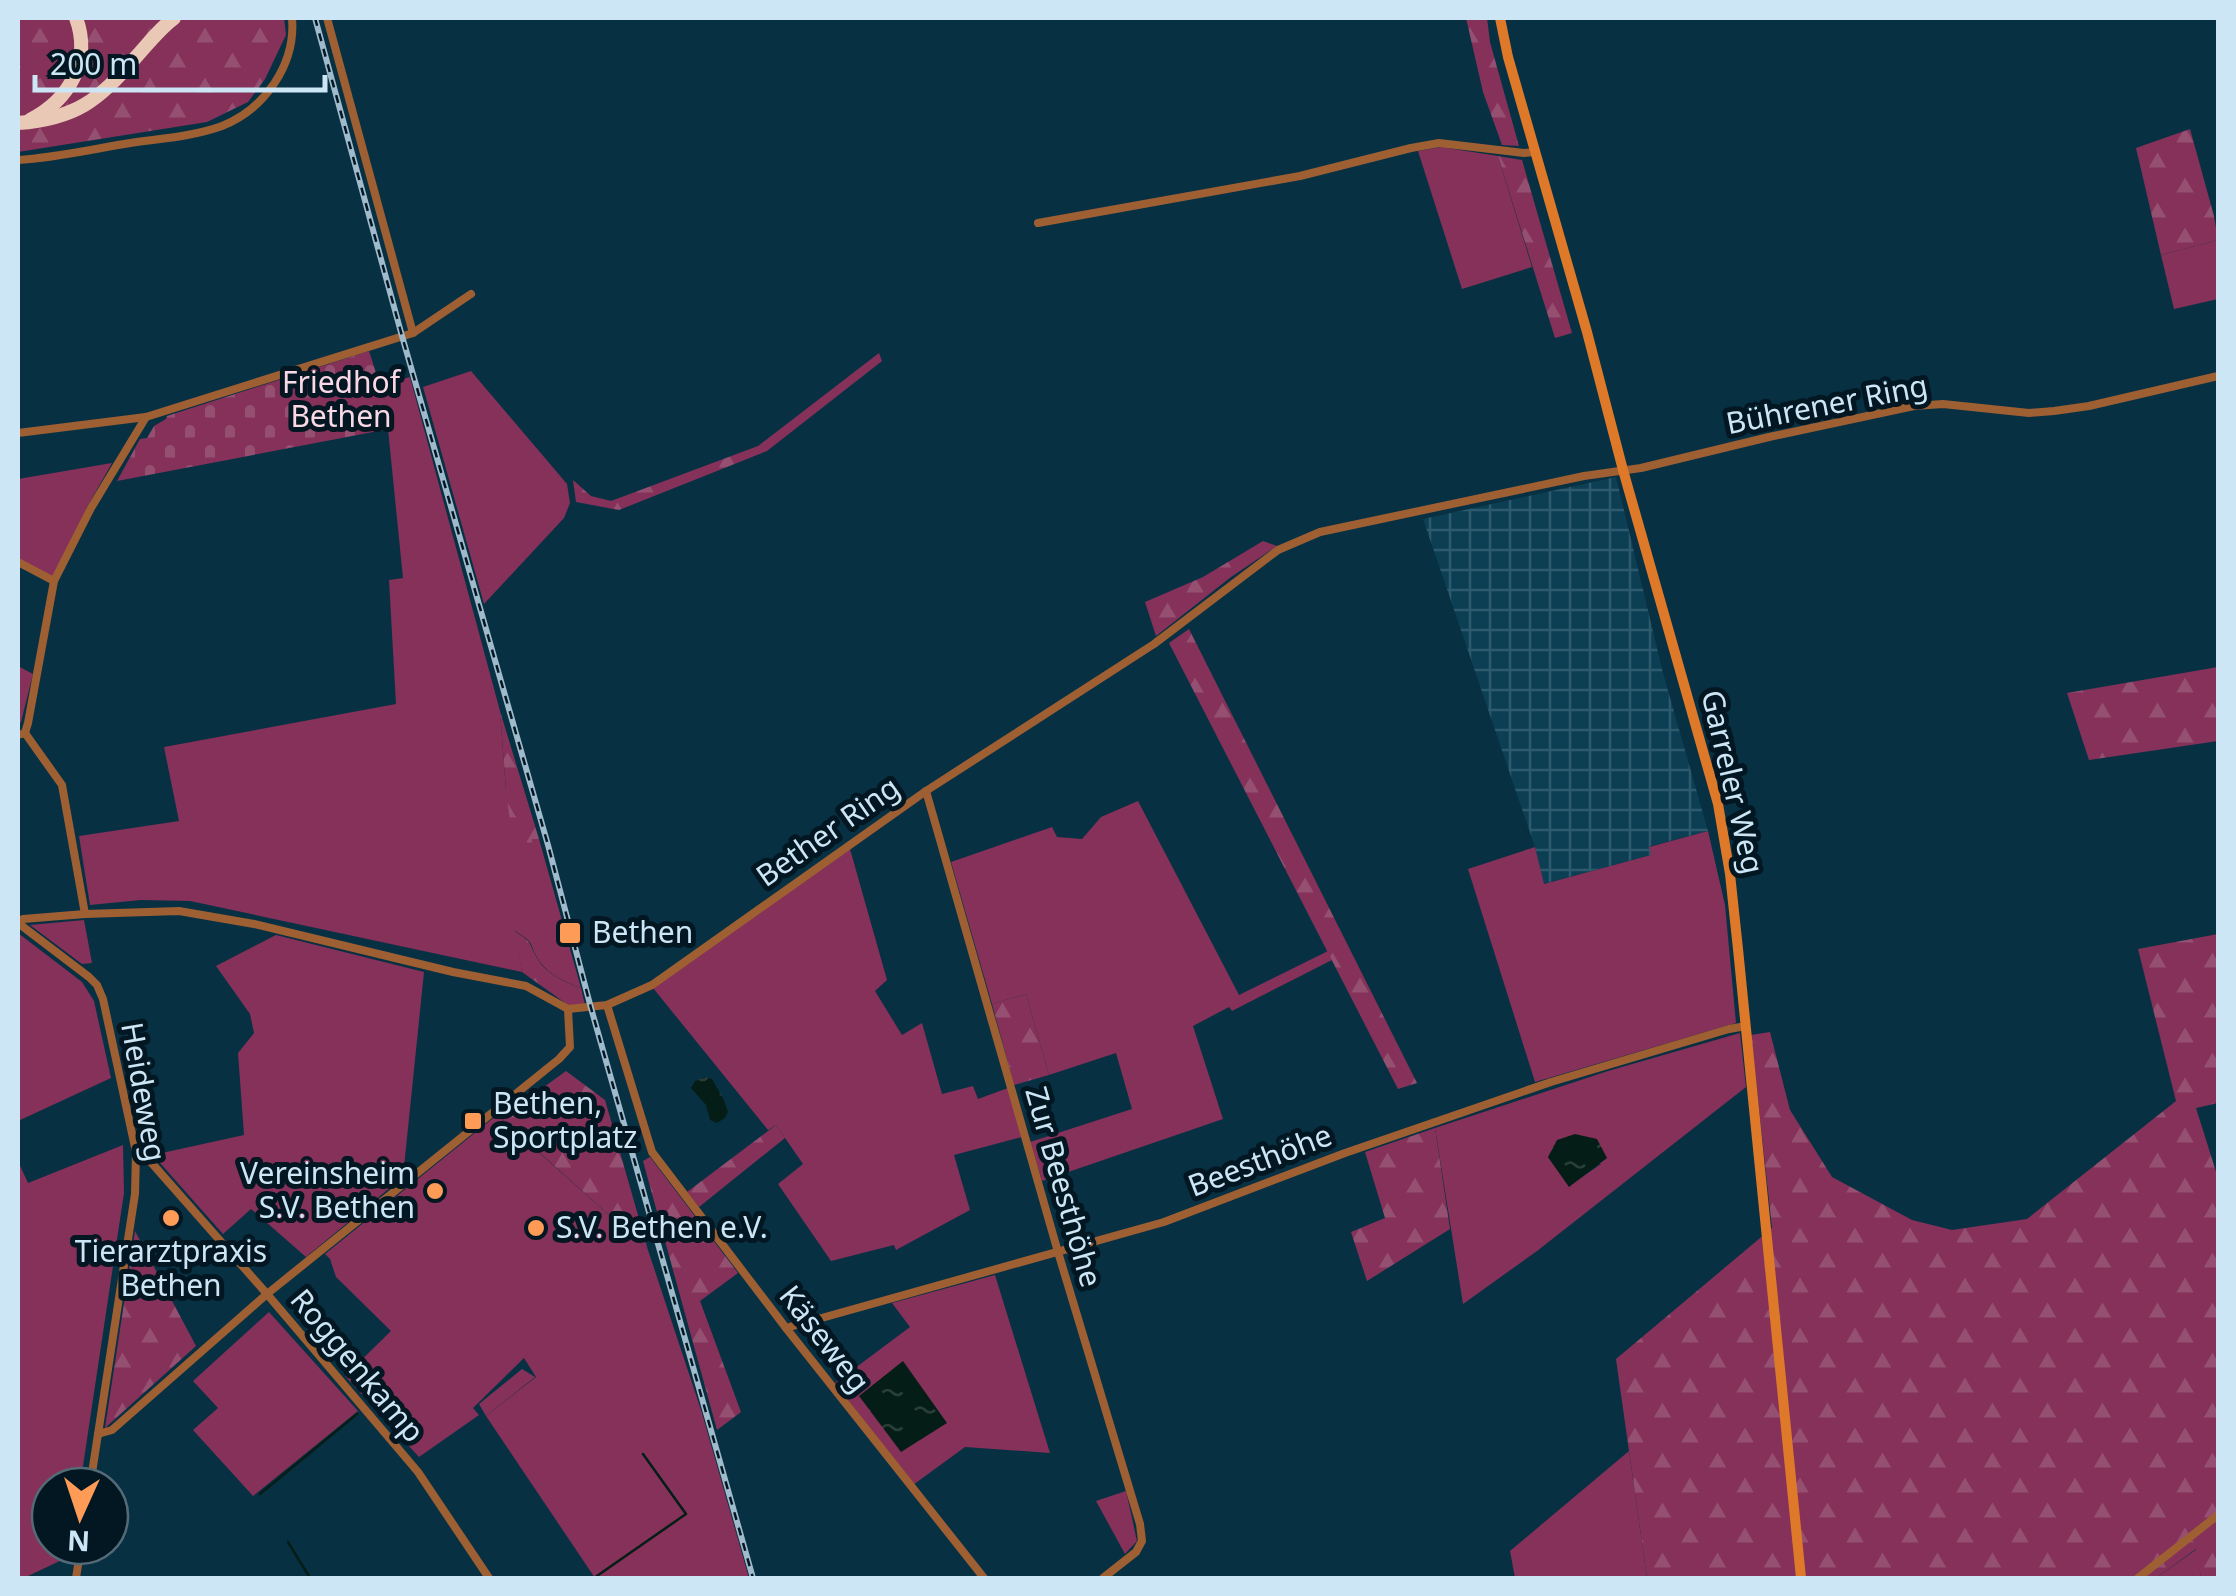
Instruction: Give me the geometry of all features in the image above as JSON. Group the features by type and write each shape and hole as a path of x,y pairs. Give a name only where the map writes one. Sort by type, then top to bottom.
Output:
{"highway":[{"path":"21,123 52,107 77,74 82,45 76,18"},
{"path":"21,123 50,120 86,104 122,74 174,18"}],"street":[{"path":"18,160 222,126 253,108 281,74 293,31 292,18"},
{"path":"326,18 412,333"},
{"name":"Garreler Weg","path":"1500,18 1534,152 1718,804 1730,874 1801,1578"},
{"path":"1038,223 1300,176 1440,142 1534,152"},
{"path":"18,433 146,417 412,333 471,294"},
{"name":"Bührener Ring","path":"1623,470 1914,406 1944,404 2054,412 2218,376"},
{"path":"84,914 62,785 22,734 54,581 91,508 146,417"},
{"name":"Bether Ring","path":"568,1009 608,1005 652,985 926,791 1154,644 1278,550 1320,532 1623,470"},
{"path":"18,562 54,581"},
{"name":"Zur Beesthöhe","path":"926,791 1140,1524 1142,1541 1136,1552 1103,1578"},
{"path":"18,923 23,919 84,914 179,911 254,924 526,986 568,1009 570,1046 559,1058 267,1294 112,1430 98,1434"},
{"name":"Heideweg","path":"18,923 97,985 115,1046 136,1152 136,1194 93,1466"},
{"name":"Käseweg","path":"608,1005 652,1152 984,1578"},
{"name":"Beesthöhe","path":"786,1328 1164,1222 1345,1153 1551,1082 1746,1026"},
{"name":"Roggenkamp","path":"136,1152 142,1152 418,1472 488,1578"},
{"path":"2138,1578 2218,1515"}],"shaded area":[{"path":"1616,477 1663,673 1708,831 1650,846 1651,855 1543,884 1535,847 1423,519"}],"green space":[{"path":"18,18 284,18 286,35 265,79 248,102 207,122 18,152"},
{"path":"1466,18 1487,18 1519,146 1502,145 1483,92"},
{"path":"2190,129 2218,240 2161,255 2136,148"},
{"path":"1441,147 1498,156 1532,267 1462,289 1418,151"},
{"path":"1498,156 1522,160 1572,333 1555,338"},
{"path":"2218,240 2218,299 2174,309 2161,255"},
{"name":"Friedhof Bethen","path":"369,351 394,428 117,481 140,439 147,438 167,416"},
{"path":"879,353 882,361 767,451 619,510 576,502 573,480 591,496 611,501 758,446"},
{"path":"471,371 567,484 570,503 564,518 484,604 423,387"},
{"path":"410,377 500,711 506,790 532,839 539,839 581,988 548,970 529,942 515,931 522,972 190,901 90,905 79,836 179,821 164,747 396,704 389,580 403,578 388,429 393,427 380,385"},
{"path":"112,463 53,577 18,559 18,479"},
{"path":"1263,541 1277,546 1156,636 1145,602 1203,577"},
{"path":"1189,629 1417,1083 1398,1089 1169,643"},
{"path":"18,666 33,674 18,724"},
{"path":"2218,667 2218,741 2089,760 2067,693"},
{"path":"500,711 539,839 532,839 532,854 516,868 506,790"},
{"path":"1138,801 1239,995 1328,951 1332,960 1232,1011 1229,1007 1193,1026 1223,1119 1042,1181 1030,1142 1132,1109 1116,1053 1049,1075 1026,994 992,1004 951,862 1052,827 1057,837 1082,839 1101,817"},
{"path":"1708,831 1725,905 1736,1023 1535,1082 1468,869 1535,847 1544,884 1651,855 1649,847"},
{"path":"850,849 887,980 875,991 902,1035 922,1023 942,1094 973,1086 978,1099 1008,1088 1022,1137 954,1155 970,1210 896,1250 894,1245 831,1261 778,1184 803,1164 776,1125 768,1130 653,988"},
{"path":"84,920 92,963 82,964 30,925"},
{"path":"514,931 528,941 547,970 581,988 585,1005 568,1005 522,972"},
{"path":"18,933 82,982 94,1001 111,1078 18,1121"},
{"path":"2218,934 2218,1103 2196,1108 2218,1178 2218,1578 2201,1578 2196,1549 2156,1578 1647,1578 1616,1359 1772,1228 1751,1035 1770,1032 1790,1110 1832,1177 1912,1220 1952,1230 2027,1219 2176,1101 2138,949"},
{"path":"276,935 424,972 403,1177 306,1257 251,1209 223,1234 153,1155 244,1135 238,1053 254,1033 250,1014 216,966"},
{"path":"1026,994 1049,1075 1014,1085 992,1004"},
{"path":"1740,1033 1746,1087 1463,1304 1435,1128","holes":["1548,1157 1601,1164 1569,1186"]},
{"path":"566,1071 605,1100 648,1250 501,1118"},
{"path":"497,1115 648,1250 702,1413 749,1578 595,1578 486,1416 536,1377 524,1358 473,1408 479,1415 419,1457 345,1376 391,1331 336,1277 325,1254"},
{"path":"776,1125 785,1138 699,1207 687,1192"},
{"path":"1435,1128 1450,1229 1367,1281 1351,1232 1385,1218 1365,1152"},
{"path":"123,1145 124,1193 83,1466 30,1466 30,1566 49,1566 18,1578 18,1161 28,1183"},
{"path":"650,1157 738,1273 700,1301 741,1412 717,1430 643,1161"},
{"path":"135,1231 196,1346 105,1428"},
{"path":"995,1275 1050,1453 965,1447 913,1485 835,1383 910,1327 892,1303"},
{"path":"269,1312 358,1411 253,1496 193,1430 218,1408 193,1381"},
{"path":"522,1369 535,1377 486,1416 479,1404"},
{"path":"1629,1451 1647,1578 1515,1578 1510,1551"},
{"path":"1126,1491 1137,1541 1125,1554 1096,1501"},
{"path":"2197,1549 2201,1578 2156,1578"}],"water":[{"path":"712,1079 728,1112 717,1123 710,1120 706,1105 691,1088 695,1081"},
{"path":"1575,1134 1597,1139 1607,1158 1569,1187 1548,1157 1557,1140"},
{"path":"903,1361 947,1423 901,1452 859,1396"}],"waterway":[{"path":"260,1494 357,1414"},
{"path":"594,1578 686,1514 643,1454"},
{"path":"288,1542 310,1578"}],"railway":[{"path":"315,18 753,1578"}],"place":[{"name":"Bethen","path":"570,933"},
{"name":"Bethen, Sportplatz","path":"473,1121"},
{"name":"Vereinsheim S.V. Bethen","path":"435,1191"},
{"name":"Tierarztpraxis Bethen","path":"171,1218"},
{"name":"S.V. Bethen e.V.","path":"536,1228"}]}
